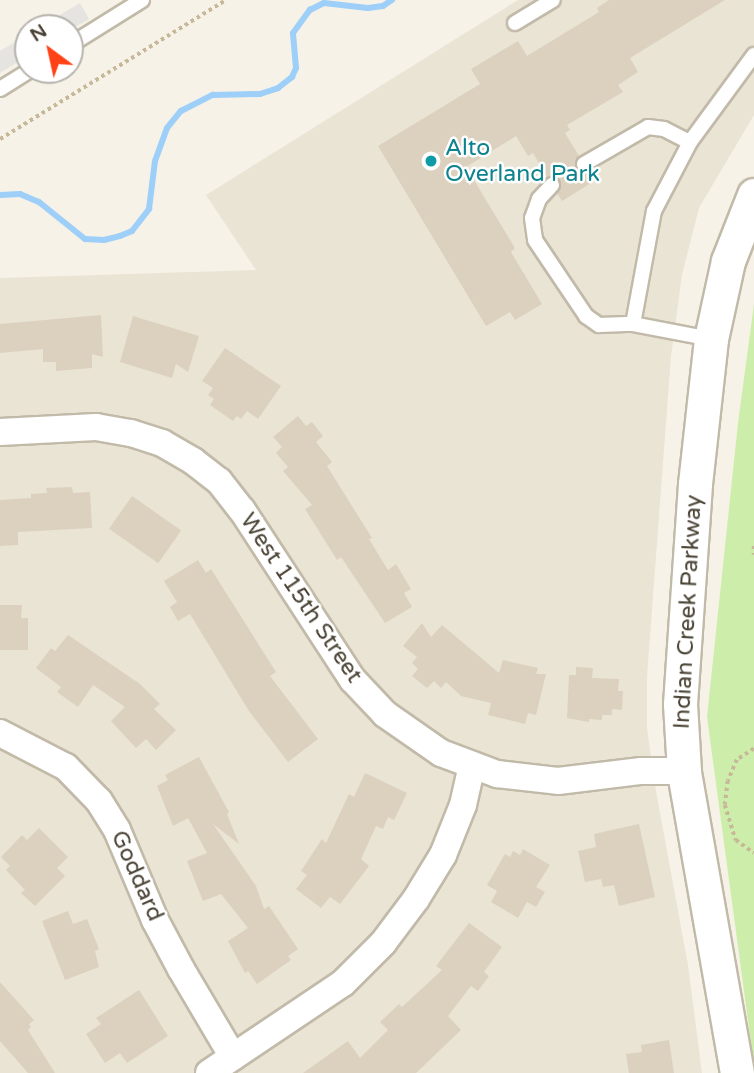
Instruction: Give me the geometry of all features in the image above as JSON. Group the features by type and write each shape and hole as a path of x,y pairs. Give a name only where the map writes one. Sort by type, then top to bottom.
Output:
{"street":[{"name":"Indian Creek Parkway","path":"737,1073 684,771 681,742 681,672 695,484 711,339 728,261 754,195"},
{"name":"West 115th Street","path":"0,432 96,427 131,433 162,443 194,461 219,481 242,509 353,680 385,714 419,740 497,774 558,780 641,771 684,771"},
{"name":"Goddard","path":"0,733 66,768 99,801 117,830 155,920 233,1057"},
{"path":"209,1073 343,983 383,943 416,900 443,855 463,805 472,765"}],"lane":[{"path":"84,36 142,0"},
{"path":"515,23 554,0"},
{"path":"633,324 654,211 690,142 754,55"},
{"path":"584,164 648,127 663,129 690,142"},
{"path":"552,185 539,199 532,218 535,240 586,316 599,325 633,324 711,339"}],"path":[{"path":"0,139 226,0"},
{"path":"754,546 754,555"},
{"path":"754,749 737,760 728,781 725,805 736,840 754,853"}],"shaded area":[{"path":"518,0 754,0 754,115 699,208 682,275 671,356 647,677 647,728 688,965 702,1073 0,1073 0,278 256,270 206,195"},
{"path":"80,3 89,19 84,22 84,14 62,14"},
{"path":"14,42 14,64 0,73 0,51"}],"green space":[{"path":"754,304 754,1065 707,717 738,423"}],"building":[{"name":"Alto Overland Park","path":"609,0 725,0 630,58 638,72 618,85 623,92 567,125 570,130 565,133 579,156 575,168 580,173 589,172 594,181 562,201 557,193 561,186 559,178 547,177 533,153 528,156 516,136 466,167 515,248 511,252 542,304 515,320 510,312 486,326 378,146 480,84 471,69 518,41 527,56 599,12 597,8"},
{"path":"101,315 103,357 92,354 92,368 56,371 56,362 43,362 43,349 0,353 0,324"},
{"path":"133,316 199,336 188,372 176,364 172,378 120,362"},
{"path":"225,348 281,386 258,419 247,411 241,419 237,416 233,421 210,405 214,399 208,395 213,388 202,381"},
{"path":"298,416 306,426 312,422 323,436 316,442 332,462 327,466 372,538 369,539 388,570 396,564 411,589 404,593 412,607 385,623 341,557 337,560 305,509 312,505 283,471 288,467 276,453 282,447 273,437"},
{"path":"72,487 73,493 90,492 92,528 18,532 18,545 0,546 0,500 31,498 31,494 47,493 46,488"},
{"path":"132,496 181,530 158,563 109,529"},
{"path":"198,560 206,573 211,569 276,672 270,676 318,739 288,762 249,711 190,614 178,621 170,607 177,602 164,581"},
{"path":"0,605 22,605 21,618 28,618 28,650 0,650"},
{"path":"422,623 431,637 442,625 499,673 503,660 538,668 536,674 546,674 536,715 528,713 525,724 488,715 491,703 461,696 446,682 441,688 434,681 427,688 412,676 418,669 412,663 417,657 403,646"},
{"path":"68,635 140,684 160,704 154,709 176,730 156,750 146,739 136,748 111,721 125,707 93,685 78,707 57,692 61,687 36,668 51,648 55,651"},
{"path":"576,667 593,668 592,678 619,679 618,691 623,691 622,710 612,709 612,715 602,715 602,720 589,719 589,722 567,718 569,675 576,675"},
{"path":"199,757 229,812 227,814 239,844 213,824 256,886 264,909 269,906 298,949 288,956 291,960 257,984 248,971 245,973 228,941 248,928 221,894 203,901 187,861 207,853 188,818 173,826 157,786 168,780 165,775"},
{"path":"365,773 407,793 394,820 388,817 383,829 376,826 361,859 369,866 340,904 330,897 321,908 296,889 307,875 301,871 322,839 326,843 349,794 354,797"},
{"path":"639,824 655,897 619,906 614,885 603,887 601,879 585,882 578,851 596,847 594,834"},
{"path":"39,828 68,857 57,868 65,876 35,906 21,893 25,890 6,870 10,866 1,857 22,835 27,840"},
{"path":"523,849 550,865 536,887 545,892 536,907 527,902 518,918 491,902 497,891 487,885 505,854 510,857 513,851 520,855"},
{"path":"68,911 73,924 87,919 99,949 95,951 99,967 65,980 42,921"},
{"path":"469,923 502,947 484,972 489,976 478,991 471,986 448,1016 461,1030 416,1073 303,1073 348,1041 360,1058 388,1030 380,1022 399,1004 402,1007 442,970 436,966"},
{"path":"0,982 34,1020 29,1024 31,1027 28,1030 55,1073 28,1073 0,1041"},
{"path":"139,990 168,1036 127,1063 120,1053 105,1063 86,1034 101,1024 96,1018"},
{"path":"669,1040 674,1073 629,1073 626,1054 642,1052 641,1045"}],"waterway":[{"path":"0,195 20,194 39,202 85,239 104,240 132,231 149,209 155,161 167,128 181,111 213,95 260,94 278,88 292,77 296,68 293,33 310,10 324,3 368,8 383,6 392,0"}],"place":[{"name":"Alto Overland Park","path":"431,161"}]}
